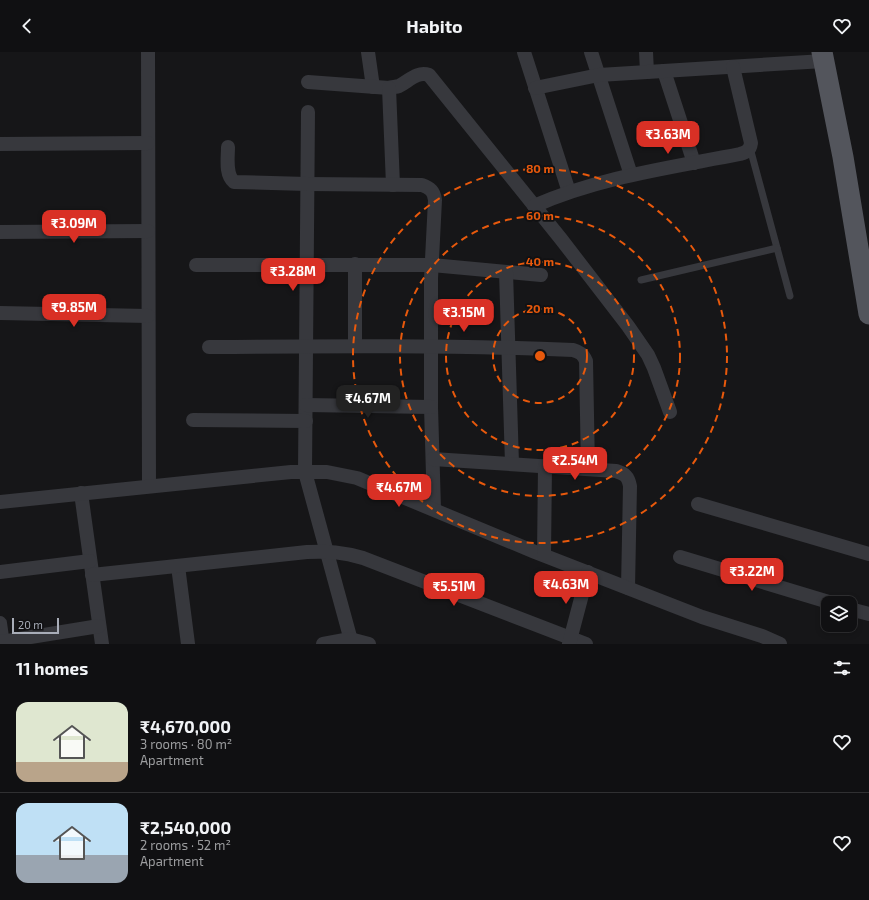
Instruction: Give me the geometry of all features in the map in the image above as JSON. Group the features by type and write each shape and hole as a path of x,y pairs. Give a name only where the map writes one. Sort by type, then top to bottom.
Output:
{"main road":[{"path":"827,55 858,166 869,230"},
{"path":"827,55 869,314"}],"street":[{"path":"148,52 149,486"},
{"path":"368,52 373,87"},
{"path":"524,52 569,192"},
{"path":"591,52 631,175"},
{"path":"646,52 647,72"},
{"path":"535,88 599,75 733,67 827,55"},
{"path":"534,206 598,182 746,152 750,148 751,143 733,67"},
{"path":"664,71 694,163"},
{"path":"308,82 389,88 398,86 417,74 424,73 429,75 628,326 648,355 670,412"},
{"path":"389,88 393,185"},
{"path":"308,112 305,472 351,641"},
{"path":"0,144 148,142"},
{"path":"228,147 228,173 230,179 234,182 422,185 429,187 434,192 431,346 434,509"},
{"path":"0,232 148,231"},
{"path":"355,264 355,346"},
{"path":"196,265 432,264 542,275"},
{"path":"506,272 512,464"},
{"path":"0,313 148,316"},
{"path":"209,347 431,346 508,347 580,351 586,361 588,469"},
{"path":"306,405 431,407"},
{"path":"193,420 306,421"},
{"path":"432,459 616,471 623,473 628,478 630,486 628,588"},
{"path":"544,555 545,466"},
{"path":"0,502 291,472 327,472 357,478 628,588 702,617 762,636 780,644"},
{"path":"81,493 102,644"},
{"path":"698,504 869,554"},
{"path":"0,572 178,566 326,551 344,552 363,558 570,641 586,644"},
{"path":"680,557 821,600"},
{"path":"178,566 188,644"},
{"path":"570,641 588,572"},
{"path":"857,611 869,614"},
{"path":"0,623 2,642 99,626"},
{"path":"323,644 351,641 369,644"}],"lane":[{"path":"750,148 790,296"},
{"path":"641,280 777,248"}]}
